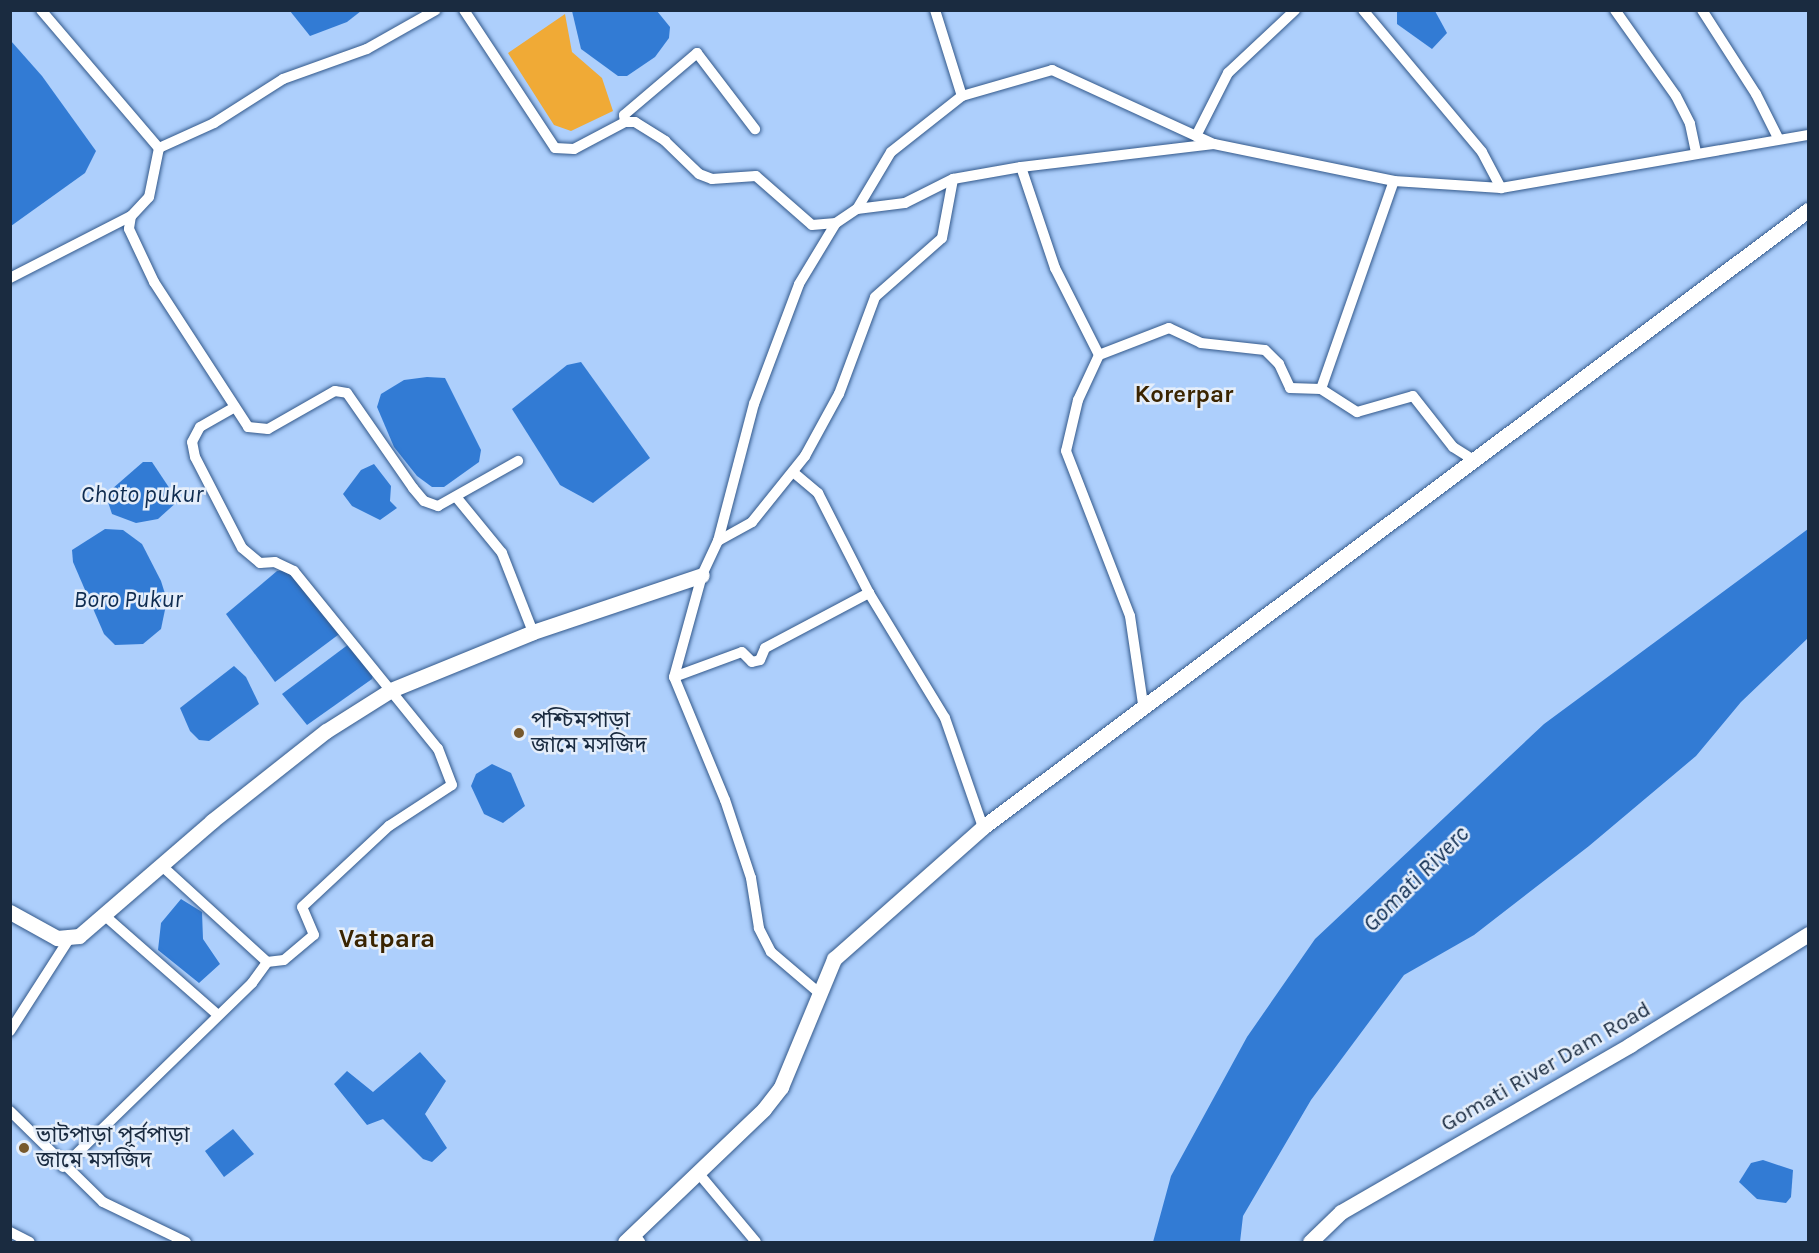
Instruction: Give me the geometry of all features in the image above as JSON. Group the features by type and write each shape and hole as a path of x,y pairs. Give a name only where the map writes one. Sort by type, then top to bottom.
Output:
{"street":[{"path":"41,10 159,148"},
{"path":"159,148 214,123 283,79 367,49 436,10"},
{"path":"464,10 555,148 574,149 625,122 642,126 665,141 699,174 712,179 756,176 812,225 836,224"},
{"path":"934,10 962,96"},
{"path":"1196,136 1228,73 1295,10"},
{"path":"1363,10 1482,152 1501,188"},
{"path":"1615,10 1676,96 1690,124 1696,152"},
{"path":"1702,10 1756,94 1778,138"},
{"path":"625,122 624,115 697,53 755,129"},
{"path":"818,992 771,952 759,928 751,878 726,800 674,677 702,575 718,541 754,405 799,284 836,224 857,209 891,152 962,96 1052,70 1214,144 1394,181 1501,188 1696,152 1809,135"},
{"path":"857,209 905,203 953,179 1021,167 1214,144"},
{"path":"10,278 131,216 149,197 159,148"},
{"path":"1021,167 1055,268 1100,354"},
{"path":"718,541 752,522 793,472 839,394 875,297 942,238 953,179"},
{"path":"1321,389 1394,181"},
{"path":"634,1240 700,1174 781,1087 818,992 834,959 983,827 1143,704 1809,210"},
{"path":"131,216 129,229 154,282 248,427 257,431 335,391 347,393 424,501 438,506 458,498 518,461"},
{"path":"1143,704 1130,616 1066,451 1078,400 1100,354 1169,328 1201,343 1266,350 1279,364 1290,388 1321,389 1357,412 1413,396 1453,447 1473,459"},
{"path":"63,1167 218,1015 267,962 284,960 314,935 303,907 389,826 452,785 438,749 294,571 275,562 260,563 242,548 192,442 200,427 235,407"},
{"path":"793,472 818,493 868,593 940,708 983,827"},
{"path":"458,498 502,553 533,632"},
{"path":"10,1031 69,939 104,915 326,731 391,690 533,632 702,575"},
{"path":"674,677 742,652 752,662 760,660 765,648 868,593"},
{"path":"162,866 267,962"},
{"path":"10,912 45,933 69,939"},
{"path":"104,915 218,1015"},
{"name":"Gomati River Dam Road","path":"1310,1242 1341,1212 1630,1045 1809,934"},
{"path":"10,1111 63,1167 103,1202 186,1242"},
{"path":"700,1174 756,1242"},
{"path":"10,1232 30,1242"}],"shaded area":[{"path":"565,14 572,52 602,78 613,111 571,131 554,125 508,53"}],"water":[{"path":"290,11 361,11 347,22 310,36"},
{"path":"572,11 657,11 670,27 669,38 655,57 627,76 618,76 581,49"},
{"path":"1397,11 1435,11 1447,33 1432,49 1397,24"},
{"path":"11,41 42,76 96,151 85,173 11,226"},
{"path":"581,362 650,458 593,503 560,485 512,409 567,365"},
{"path":"427,377 445,378 481,450 479,462 444,487 432,487 417,476 394,447 377,407 381,394 404,380"},
{"name":"Choto pukur","path":"143,462 152,462 178,501 158,519 136,523 112,514 107,499 112,489"},
{"path":"374,464 391,486 390,501 397,508 380,520 352,506 343,494 361,470"},
{"name":"Boro Pukur","path":"105,529 123,530 142,544 161,581 167,600 161,629 143,644 115,645 104,634 73,562 72,550"},
{"name":"Gomati Riverc","path":"1808,529 1808,638 1741,702 1696,756 1589,846 1474,935 1404,975 1311,1100 1243,1216 1240,1242 1153,1242 1171,1176 1247,1037 1315,939 1544,724"},
{"path":"291,570 342,632 275,682 226,614 277,571"},
{"path":"349,644 374,671 372,679 307,725 282,694"},
{"path":"234,666 246,677 259,704 209,741 199,740 190,731 180,708"},
{"path":"492,764 511,773 525,806 503,823 484,814 471,786 476,774"},
{"path":"181,899 202,912 203,939 220,964 199,983 158,950 161,923"},
{"path":"420,1052 446,1081 425,1114 447,1148 432,1162 423,1159 383,1119 367,1125 334,1084 347,1071 373,1092"},
{"path":"233,1129 254,1154 224,1177 205,1151"},
{"path":"1763,1160 1793,1170 1791,1197 1786,1203 1757,1199 1739,1182 1751,1163"}],"place":[{"name":"পশ্চিমপাড়া জামে মসজিদ","path":"519,733"},
{"name":"ভাটপাড়া পূর্বপাড়া জামে মসজিদ","path":"24,1148"}],"district":[{"name":"Korerpar","path":"1184,395"},
{"name":"Vatpara","path":"387,939"}]}
